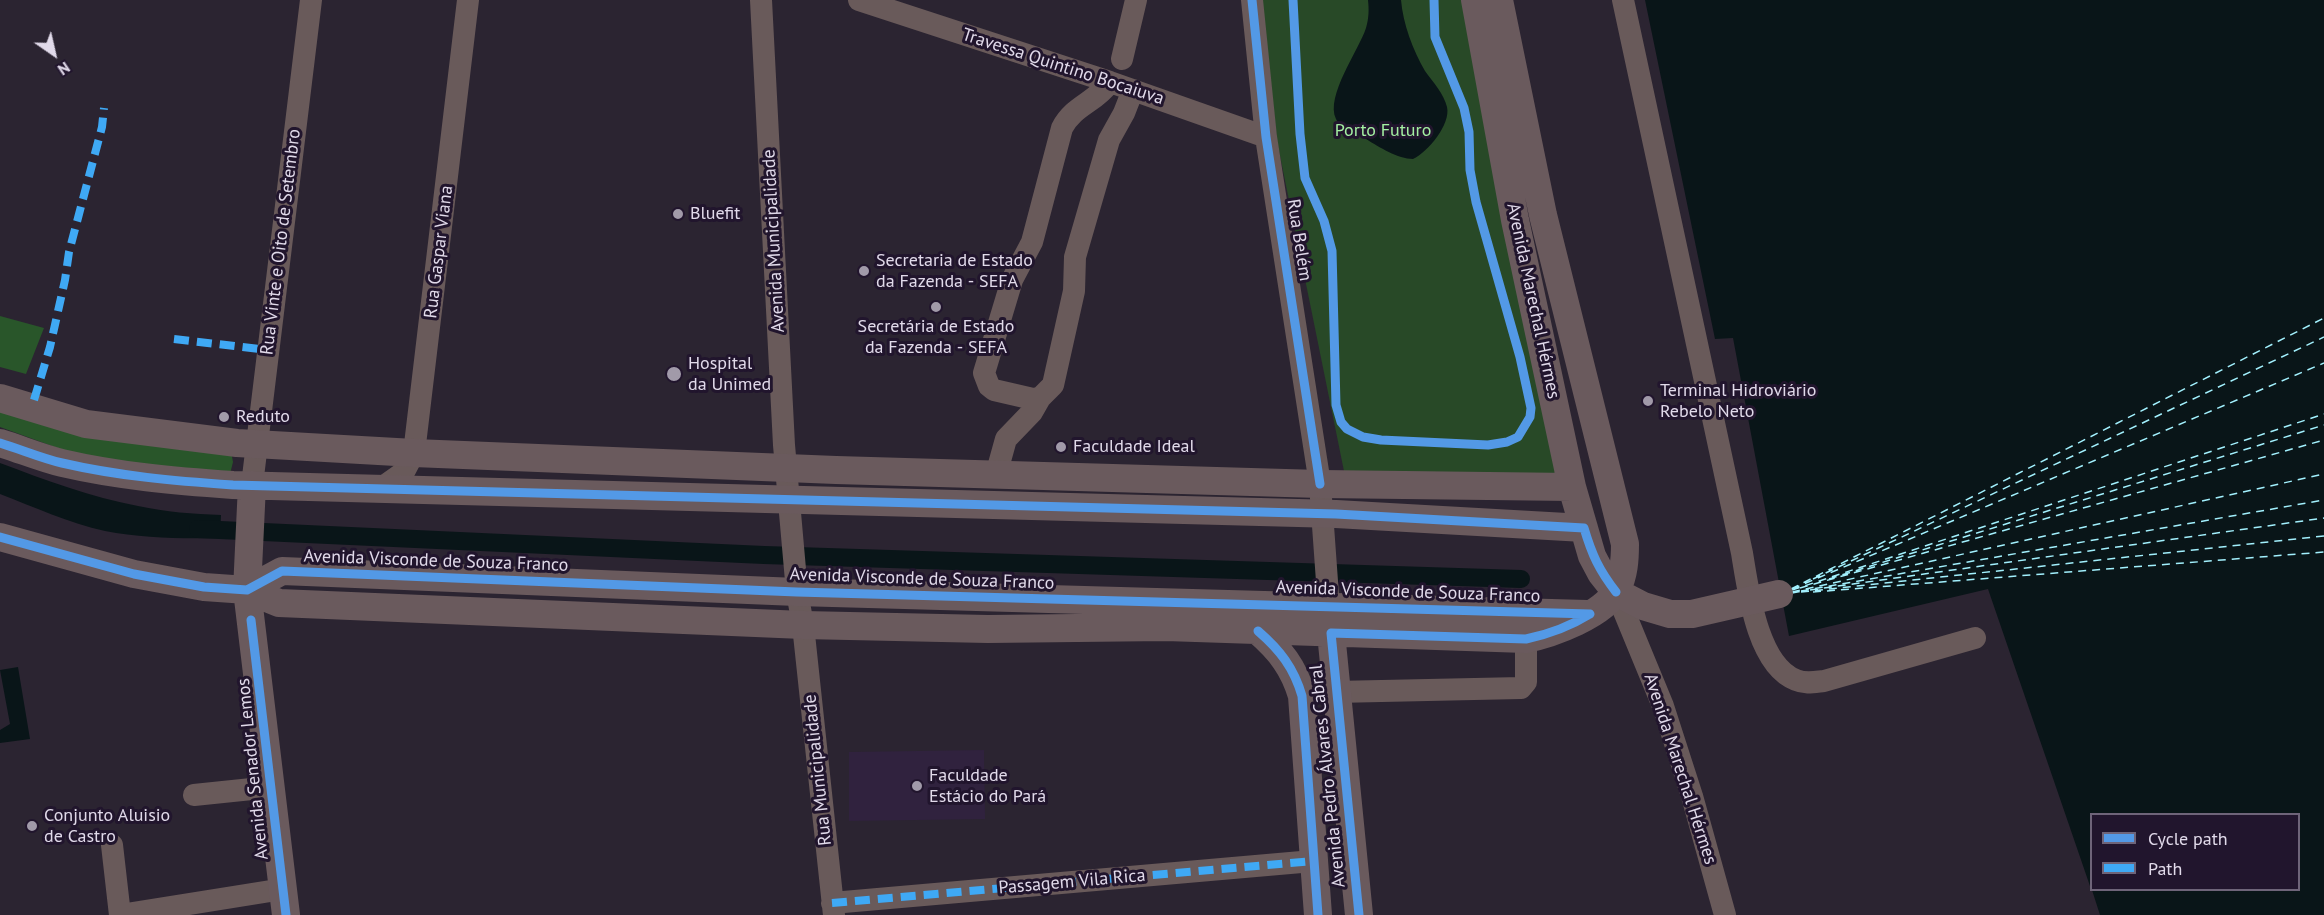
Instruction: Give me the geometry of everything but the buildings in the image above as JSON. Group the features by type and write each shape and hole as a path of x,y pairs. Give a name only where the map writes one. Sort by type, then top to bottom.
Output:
{"main road":[{"name":"Avenida Marechal Hérmes","path":"1475,0 1515,220 1572,487 1596,564 1616,592"},
{"name":"Avenida Marechal Hérmes","path":"1499,0 1543,215 1623,528 1625,564 1616,592"},
{"path":"1515,220 1543,215"},
{"path":"0,398 86,424 257,445 996,475 1320,484 1572,487"},
{"path":"0,443 60,462 104,471 251,494 381,489 790,513 1323,514 1584,528"},
{"name":"Avenida Senador Lemos","path":"251,494 247,590 284,902"},
{"name":"Avenida Visconde de Souza Franco","path":"0,537 134,574 204,586 247,590 279,603 803,625 988,629 1166,627 1258,631 1328,609 1526,639 1549,635 1569,627 1590,614"},
{"name":"Avenida Visconde de Souza Franco","path":"247,590 282,571 754,589 796,585 1076,600 1328,609 1590,614"},
{"path":"1590,614 1616,592 1643,606 1670,614 1692,614 1779,594"},
{"path":"988,629 1076,600"},
{"name":"Avenida Pedro Álvares Cabral","path":"1328,609 1359,915"},
{"name":"Avenida Pedro Álvares Cabral","path":"1258,631 1273,644 1292,668 1302,696 1312,861 1318,915"}],"street":[{"name":"Rua Vinte e Oito de Setembro","path":"251,494 311,0"},
{"name":"Rua Gaspar Viana","path":"381,489 404,472 414,453 468,0"},
{"name":"Avenida Municipalidade","path":"761,0 784,445 796,585 803,625"},
{"name":"Travessa Quintino Bocaiuva","path":"859,0 1110,82 1266,137"},
{"path":"1122,59 1136,0"},
{"name":"Rua Belém","path":"1252,0 1266,137 1320,484 1328,609"},
{"path":"1623,0 1742,553 1750,601 1765,647 1783,672 1795,680 1806,682 1824,681 1975,638"},
{"path":"1040,398 1033,399 994,390 989,386 984,373 1012,280 1032,242 1062,128 1071,113 1100,96 1110,82"},
{"path":"996,475 1006,439 1032,412 1040,398 1053,385 1074,291 1075,257 1109,140 1124,113 1133,90"},
{"name":"Avenida Marechal Hérmes","path":"1616,592 1663,706 1692,796 1725,915"},
{"name":"Rua Municipalidade","path":"803,625 833,909"},
{"path":"1335,692 1521,688 1526,682 1526,639"},
{"path":"194,795 272,787"},
{"path":"112,845 120,915 284,902"},
{"name":"Passagem Vila Rica","path":"833,909 1312,861"}],"shaded area":[{"path":"1368,0 1401,0 1406,27 1413,46 1425,71 1446,102 1447,114 1442,129 1431,144 1413,159 1395,155 1383,149 1345,128 1336,119 1335,98 1344,73 1366,28"},
{"path":"1645,0 2324,0 2324,915 2100,915 2092,891 2300,891 2300,813 2090,813 2090,886 1988,589 1789,636 1733,338 1715,339"},
{"path":"0,463 68,488 120,502 169,511 221,515 220,538 133,535 92,528 65,519 0,494"},
{"path":"18,667 30,739 0,743 0,730 10,724 0,670"},
{"name":"Faculdade Estácio do Pará","path":"984,750 985,819 849,821 849,752"}],"green space":[{"name":"Porto Futuro","path":"1262,0 1466,0 1558,477 1345,476 1277,141"},
{"path":"0,316 44,328 26,374 0,367"},
{"path":"0,403 231,451 233,462 230,474 85,458 0,427"}],"waterway":[{"path":"198,529 764,555 1521,579"}],"ferry route":[{"path":"1791,589 2324,318"},
{"path":"1813,579 2324,337"},
{"path":"1792,589 2324,363"},
{"path":"1792,590 2324,414"},
{"path":"1829,579 2324,425"},
{"path":"1800,588 2324,440"},
{"path":"1792,592 2324,474"},
{"path":"1801,591 2324,500"},
{"path":"1810,590 2324,518"},
{"path":"1801,592 2324,536"},
{"path":"1813,592 2324,552"},
{"path":"1792,593 1802,591"}],"marked path":[{"path":"34,400 50,347 69,252 102,127 104,108"},
{"path":"174,339 268,350"},
{"path":"832,903 1313,861"}],"cycle path":[{"path":"1252,0 1266,137 1320,484"},
{"path":"1293,0 1300,134 1305,178 1324,221 1332,251 1336,405 1341,422 1347,429 1363,437 1381,440 1488,445 1507,442 1518,437 1530,417 1531,408 1520,357 1476,202 1470,170 1469,132 1464,108 1435,37 1434,0"},
{"path":"0,443 83,468 168,480 233,485 1336,514 1584,528 1597,562 1616,592"},
{"path":"0,537 134,574 204,587 247,590 282,571 797,592 1590,614"},
{"path":"1359,915 1331,633 1526,639 1559,630 1590,614"},
{"path":"251,620 286,915"},
{"path":"1258,631 1285,660 1302,696 1318,915"}],"place":[{"name":"Bluefit","path":"678,214"},
{"name":"Secretaria de Estado da Fazenda - SEFA","path":"864,271"},
{"name":"Secretária de Estado da Fazenda - SEFA","path":"936,307"},
{"name":"Hospital da Unimed","path":"674,374"},
{"name":"Terminal Hidroviário Rebelo Neto","path":"1648,401"},
{"name":"Reduto","path":"224,417"},
{"name":"Faculdade Ideal","path":"1061,447"},
{"name":"Faculdade Estácio do Pará","path":"917,786"},
{"name":"Conjunto Aluisio de Castro","path":"32,826"}]}
